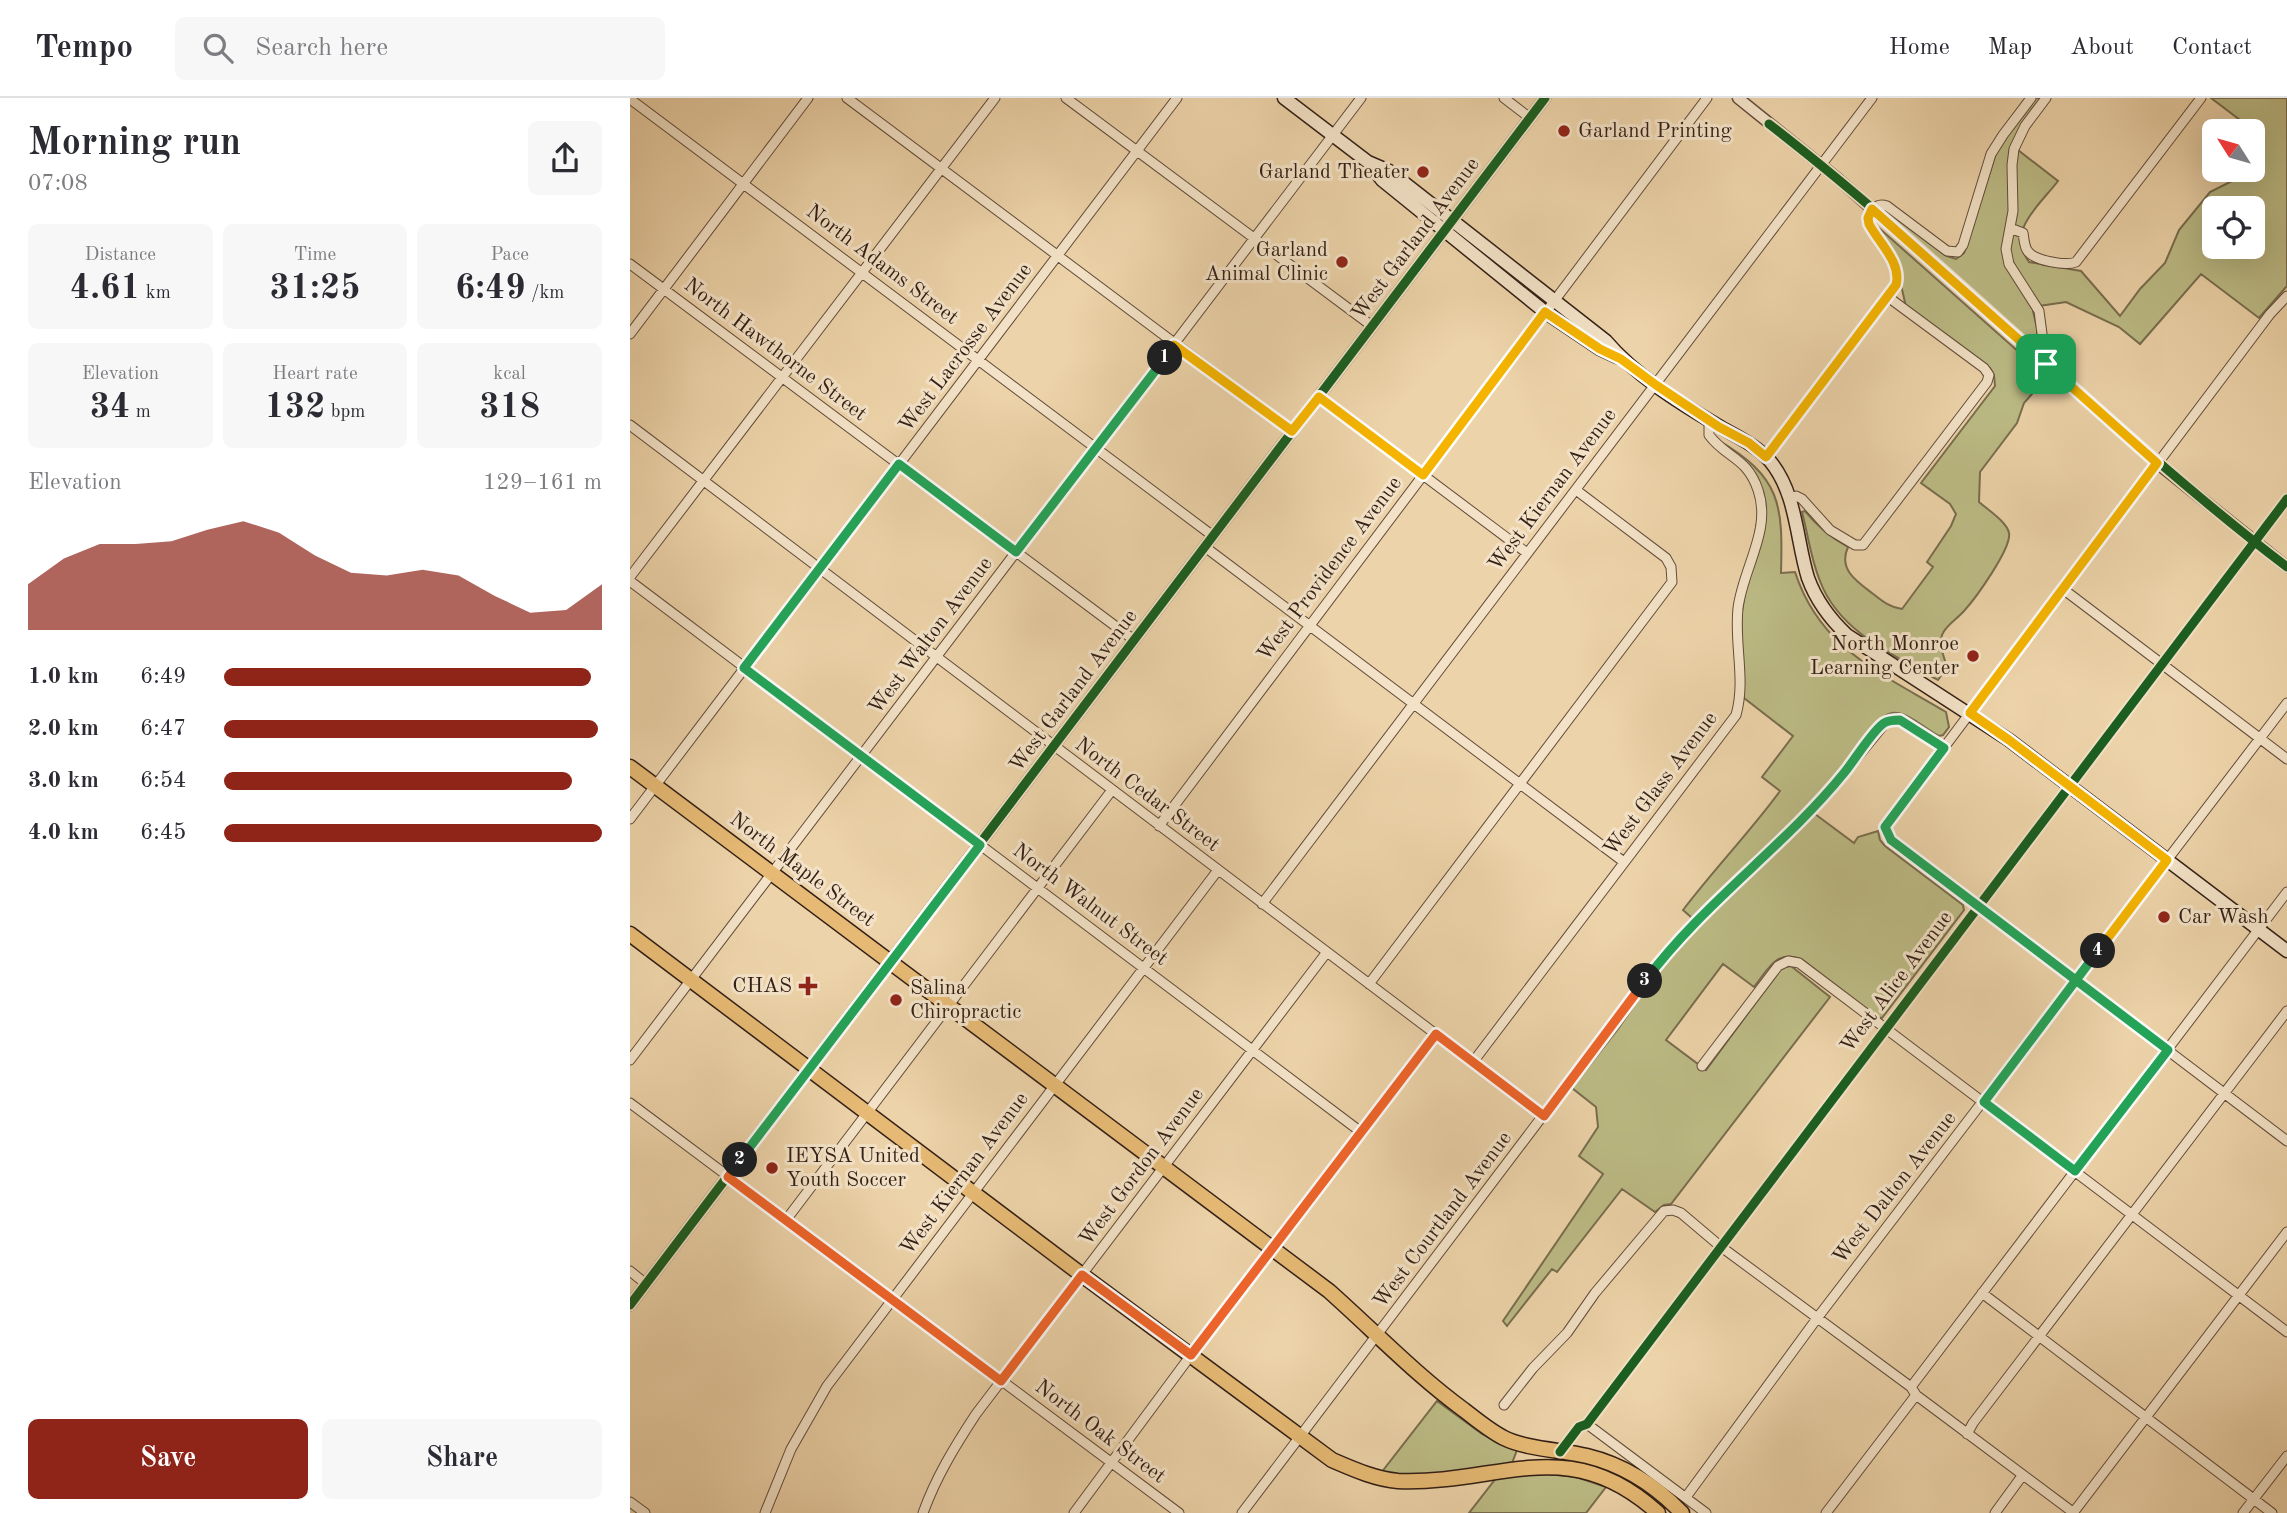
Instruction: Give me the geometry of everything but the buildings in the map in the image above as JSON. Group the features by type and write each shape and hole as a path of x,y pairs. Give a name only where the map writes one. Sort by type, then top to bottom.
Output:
{"main road":[{"path":"1283,98 1368,162 1389,172 1452,220 1606,341 1621,359"},
{"path":"1368,162 1382,180 1545,312 1600,349 1621,359 1766,457 1781,478 1789,498 1809,578 1818,598 1830,617 1856,642 1970,713 2287,951"},
{"name":"North Maple Street","path":"630,767 1329,1291 1435,1389 1491,1430 1516,1442 1600,1460 1629,1472 1657,1490 1682,1513"},
{"path":"630,934 1332,1460 1363,1474 1395,1480 1437,1480 1526,1467 1556,1467 1583,1471 1626,1489 1658,1513"}],"street":[{"path":"630,334 808,98"},
{"path":"846,98 1292,431"},
{"path":"630,579 995,98"},
{"path":"1066,98 1372,326"},
{"name":"West Lacrosse Avenue","path":"630,820 1177,98"},
{"name":"West Walton Avenue","path":"630,1060 1361,98"},
{"path":"1504,98 1530,118"},
{"name":"West Garland Avenue","path":"630,1305 1545,98"},
{"name":"West Providence Avenue","path":"1159,826 1707,98"},
{"path":"1727,98 1769,124"},
{"path":"1738,98 1822,165 2157,463 2287,567"},
{"name":"West Kiernan Avenue","path":"1262,904 1872,98"},
{"path":"1766,457 1896,285 1894,263 1869,224 1868,218 1872,209 1880,205 1887,206 1950,252 1960,251 1991,154 2031,98"},
{"path":"2046,98 2025,126 2014,149 2013,204 2007,259 2039,312 2046,364"},
{"path":"2010,228 2023,233 2025,247 2032,256 2066,264 2076,262 2201,98"},
{"name":"North Adams Street","path":"630,99 1213,536"},
{"name":"North Hawthorne Street","path":"630,264 1134,640"},
{"path":"2287,296 2270,314 2157,463 1885,827 1891,840 2287,1141"},
{"path":"1789,498 1796,496 1802,499 1830,530 1844,540 1860,546 1867,541 1989,378 1988,373 1888,297"},
{"path":"1319,397 1527,554"},
{"name":"West Glass Avenue","path":"1473,1062 1736,715 1740,700 1738,606 1760,531 1763,509 1748,469 1710,436 1712,422"},
{"name":"North Cedar Street","path":"630,425 1544,1116"},
{"path":"1369,984 1671,582 1670,565 1666,558 1576,490"},
{"name":"West Alice Avenue","path":"1560,1452 1579,1427 1587,1424 2287,499"},
{"path":"1205,547 1624,862"},
{"name":"North Walnut Street","path":"630,579 861,757 1361,1132"},
{"path":"2063,589 2287,759"},
{"name":"West Dalton Avenue","path":"1686,1497 1818,1317 2287,703"},
{"name":"West Courtland Avenue","path":"1242,1513 1666,953 1696,920 1835,784 1881,725 1900,720 1944,748"},
{"path":"786,1220 1112,790"},
{"name":"West Kiernan Avenue","path":"765,1513 791,1450 827,1386 1218,870"},
{"path":"1826,1513 1982,1293 2287,892"},
{"name":"West Gordon Avenue","path":"923,1513 951,1451 1001,1381 1327,952"},
{"path":"1702,1066 1778,966 1788,961 1799,964 2287,1332"},
{"path":"1967,1434 2287,1011"},
{"path":"1074,1513 1436,1034"},
{"name":"North Oak Street","path":"630,1103 1179,1513"},
{"path":"1504,1405 1533,1368 1567,1333 1595,1293 1664,1211 1673,1210 1681,1213 1720,1246 1818,1317 2073,1513 2287,1232"},
{"path":"630,1271 646,1284"},
{"path":"1982,1293 2272,1513"},
{"path":"1587,1424 1706,1513"},
{"path":"2243,1513 2287,1455"},
{"path":"1995,1513 2022,1476"},
{"path":"630,1502 645,1513"}],"shaded area":[{"path":"2035,98 2041,98 2018,150 2058,181 2034,209 2023,229 2023,250 2029,262 2081,271 2120,316 2140,289 2165,263 2179,230 2202,202 2202,259 2265,259 2265,196 2207,196 2230,182 2265,182 2265,119 2239,119 2211,98 2287,98 2287,286 2259,318 2201,274 2140,344 2119,327 2066,302 2039,306 2033,311 2037,328 2037,342 2034,345 1882,213 1882,209 1947,256 1956,259 1964,253 1997,150"},
{"path":"1871,224 1879,228 2047,377 2024,403 2017,423 1980,472 1979,502 2005,525 2009,533 2008,540 1984,585 1944,632 1941,647 1947,667 1938,680 1886,651 1854,628 1840,614 1820,581 1802,512 1805,511 1825,531 1848,547 1845,562 1855,579 1886,603 1902,609 1933,567 1927,562 1956,514 1950,504 1921,483 1995,386 1990,368 1906,307 1897,267"},
{"path":"1718,440 1755,467 1774,495 1781,528 1781,573 1795,572 1806,599 1820,621 1837,640 1876,671 1946,712 1949,727 1939,736 1898,713 1892,713 1878,721 1840,772 1805,810 1692,918 1683,910 1780,791 1762,777 1793,736 1744,698 1741,617 1762,493 1729,449"},
{"path":"1815,814 1854,843 1858,837 1878,831 1885,846 1963,905 1964,910 1882,1018 1877,1017 1801,959 1779,959 1768,968 1754,987 1723,964 1666,1040 1706,1070 1780,970 1785,967 1791,966 1830,997 1671,1204 1664,1205 1655,1212 1622,1189 1557,1272 1552,1269 1507,1326 1503,1321 1603,1174 1579,1156 1598,1127 1596,1107 1572,1088 1618,1029 1670,953"},
{"path":"1437,1401 1482,1434 1517,1450 1512,1463 1430,1475 1381,1473"},
{"path":"1537,1473 1576,1477 1606,1487 1586,1513 1469,1513 1497,1477"}],"cycle path":[{"path":"630,1305 1545,98"},
{"path":"1769,124 1900,232 2155,459 2287,567"},
{"path":"1560,1452 1579,1427 1587,1424 2287,499"}],"place":[{"name":"Garland Printing","path":"1564,131"},
{"name":"Garland Theater","path":"1423,172"},
{"name":"Garland Animal Clinic","path":"1342,262"},
{"name":"North Monroe Learning Center","path":"1973,656"},
{"name":"Car Wash","path":"2164,917"},
{"name":"CHAS","path":"808,986"},
{"name":"Salina Chiropractic","path":"896,1000"},
{"name":"IEYSA United Youth Soccer","path":"772,1168"}],"route":[{"path":"2046,364 1872,209 1868,218 1869,224 1893,261 1897,274 1896,285 1766,457 1755,447 1719,427 1621,359 1600,349 1545,312 1423,475 1319,397 1292,431 1174,345 1016,552 899,464 744,668 980,845 728,1177 1001,1381 1082,1275 1191,1355 1436,1034 1544,1116 1666,953 1843,775 1881,725 1893,720 1900,720 1944,748 1885,827 1891,840 2076,981 2168,1050 2075,1171 1984,1102 2076,981 2167,860 1970,713 2157,463 2046,364"}]}
